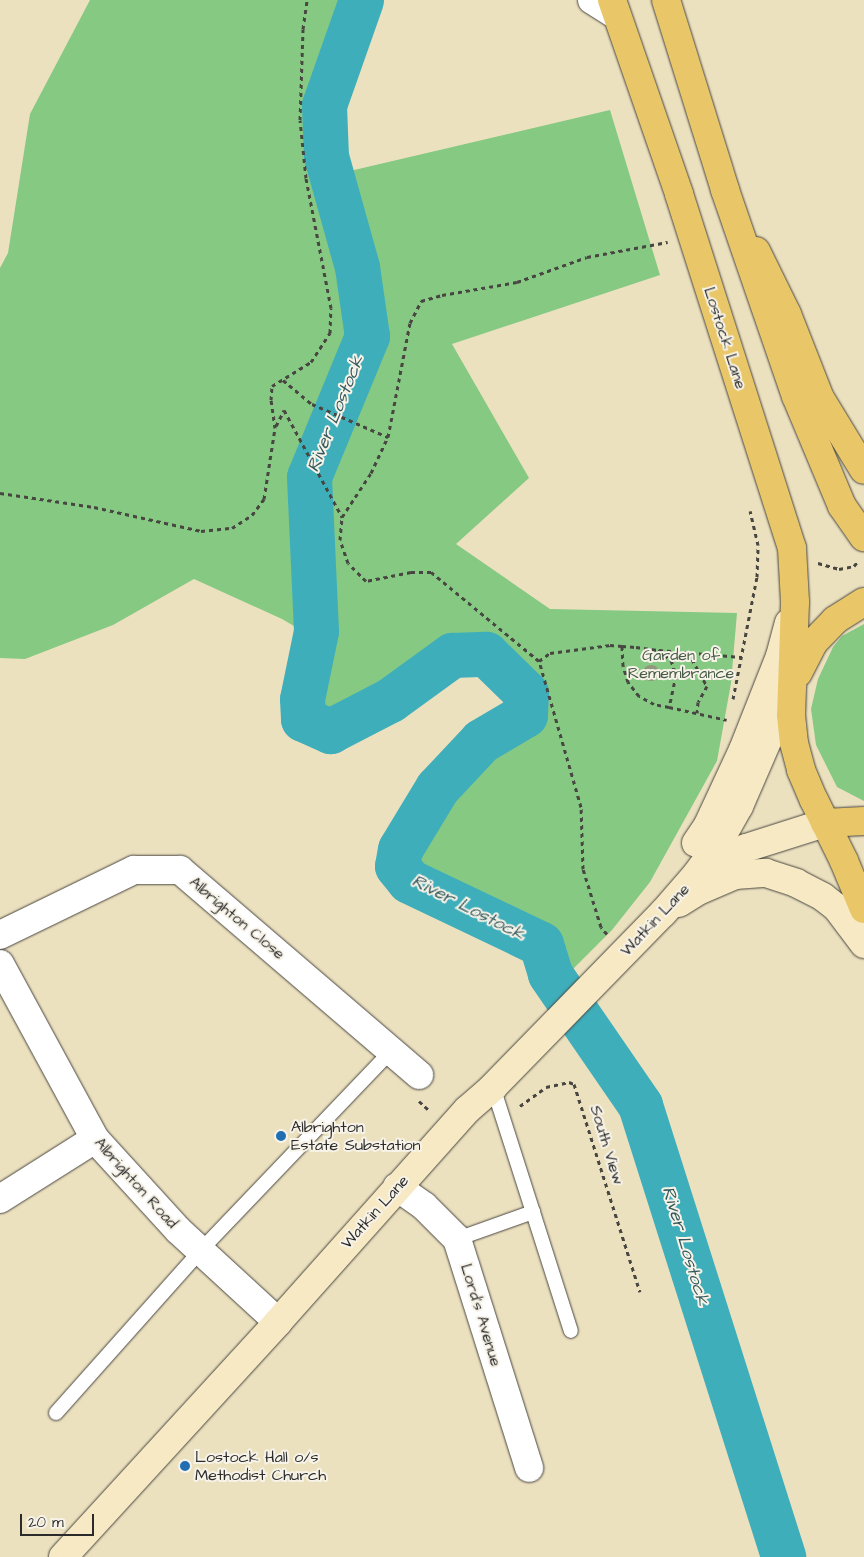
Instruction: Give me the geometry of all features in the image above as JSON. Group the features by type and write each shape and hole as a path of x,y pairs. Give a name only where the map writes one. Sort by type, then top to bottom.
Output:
{"main road":[{"path":"666,0 725,190 796,396 842,506 864,537"},
{"name":"Lostock Lane","path":"614,7 679,194 792,548 795,602 791,715 794,743 802,770 864,909"},
{"path":"725,190 787,314 820,398 864,470"},
{"path":"618,960 708,825 743,750 780,656 795,602"},
{"path":"792,684 814,642 834,620 864,602"},
{"name":"Watkin Lane","path":"63,1557 278,1322 467,1110 493,1087 618,960 663,914 696,876 715,849 739,806 792,684"},
{"path":"825,823 864,822"},
{"name":"Watkin Lane","path":"696,876 746,848 825,823"},
{"path":"663,914 700,890 735,875 766,873 796,883 823,897 837,908 864,944"}],"street":[{"path":"592,0 614,7"},
{"name":"Albrighton Close","path":"0,936 134,870 180,870 419,1075"},
{"name":"Albrighton Road","path":"0,964 95,1139 178,1230 278,1322"},
{"path":"0,1199 95,1139"},
{"name":"Lord's Avenue","path":"397,1187 424,1206 458,1239 529,1468"}],"lane":[{"path":"56,1413 201,1250 392,1050"},
{"path":"493,1087 571,1331"},
{"path":"458,1239 533,1212"}],"path":[{"path":"0,493 94,507 201,531 232,528 252,516 264,499 275,428 271,400 272,386 311,362 330,333 331,308 306,178 300,120 303,29 307,0"},
{"path":"618,960 600,927 583,869 581,807 539,661 431,572 411,572 366,581 348,563 340,540 342,517 372,473 388,437 410,324 421,301 442,294 517,282 587,257 672,242"},
{"path":"283,380 312,404 388,437"},
{"path":"275,428 284,410 342,517"},
{"path":"732,703 757,577 758,545 748,502"},
{"path":"539,661 550,653 610,645 741,657"},
{"path":"622,646 623,666 628,682 638,696 654,704 729,720"},
{"path":"658,650 671,660 676,675 669,707"},
{"path":"688,652 707,686 698,702 697,713"},
{"path":"730,711 724,741 743,750"},
{"name":"South View","path":"502,1116 523,1105 546,1087 569,1082 574,1084 640,1292"}],"green space":[{"name":"Garden of Remembrance","path":"90,0 348,0 336,48 319,91 311,131 320,178 610,110 660,275 452,344 529,478 456,544 550,609 737,613 731,683 717,761 650,882 612,930 565,977 534,926 412,866 418,840 480,767 532,721 535,694 518,674 479,642 437,652 369,699 325,717 312,708 313,685 321,642 282,619 194,579 113,625 25,659 0,658 0,268 8,253 30,114"},
{"path":"864,624 864,801 837,787 816,745 811,709 818,679 833,647 842,636"}],"waterway":[{"name":"River Lostock","path":"361,0 324,105 326,156 357,267 367,336 309,477 316,631 302,699 303,719 330,731 390,700 452,655 486,654 526,693 525,715 481,741 437,788 400,849 397,866 409,881 541,944 550,974 640,1105 783,1557"}],"place":[{"name":"Albrighton Estate Substation","path":"281,1136"},
{"name":"Lostock Hall o/s Methodist Church","path":"185,1466"}]}
